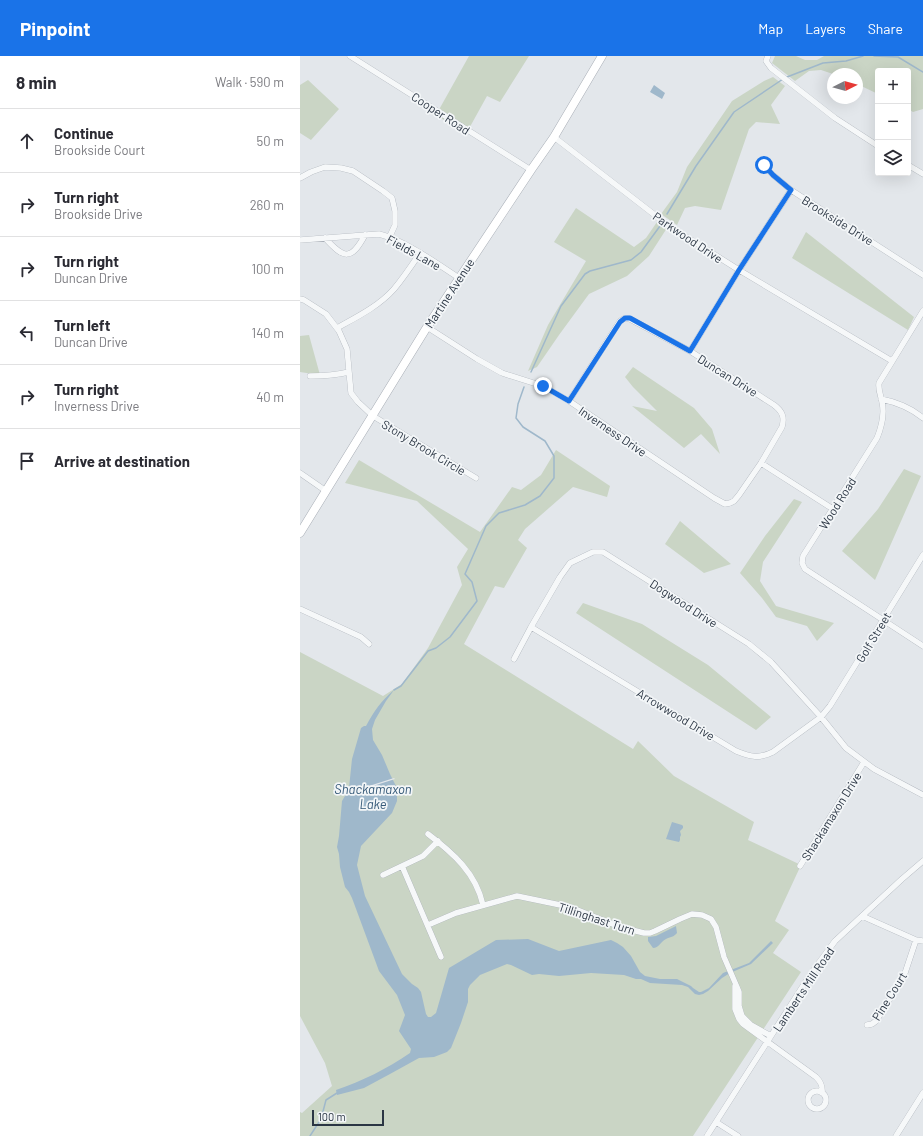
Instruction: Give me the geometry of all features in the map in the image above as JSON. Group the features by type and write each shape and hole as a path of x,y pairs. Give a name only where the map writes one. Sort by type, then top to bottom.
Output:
{"main road":[{"name":"Martine Avenue","path":"300,533 427,327 554,137 602,56"}],"street":[{"name":"Cooper Road","path":"350,56 531,170"},
{"path":"768,56 766,59 767,63 780,75 835,118 875,144"},
{"name":"Parkwood Drive","path":"554,137 669,226 739,270 892,361"},
{"path":"764,165 773,175 791,190"},
{"path":"911,167 923,174"},
{"path":"300,178 311,172 325,168 341,168 353,171 392,198 395,211 395,225 390,236"},
{"name":"Brookside Drive","path":"690,351 739,270 791,190 923,275"},
{"name":"Fields Lane","path":"300,240 379,234 390,236 460,278"},
{"path":"325,238 336,250 346,254 352,253 358,247 365,235"},
{"path":"337,328 368,311 386,297 394,289 420,253"},
{"name":"Stony Brook Circle","path":"300,299 326,314 337,328 347,349 351,393 358,402 372,415 476,478"},
{"name":"Wood Road","path":"923,311 880,383 879,388 883,404 882,421 877,438 803,556 802,563 805,569 923,646"},
{"name":"Duncan Drive","path":"569,401 620,322 625,318 630,318 690,351 774,405 781,412 783,416 782,426 761,463"},
{"name":"Inverness Drive","path":"427,327 477,360 502,373 543,386 569,401 720,502 725,504 734,501 761,463"},
{"path":"310,376 330,376 349,372"},
{"path":"881,399 903,406 923,418"},
{"path":"761,463 833,509"},
{"path":"300,473 326,491"},
{"name":"Dogwood Drive","path":"514,659 563,572 570,563 593,552 604,552 760,652 821,717 846,748 864,762"},
{"name":"Golf Street","path":"821,717 830,706 923,555"},
{"path":"300,609 361,637 369,644"},
{"name":"Arrowwood Drive","path":"531,627 744,754 758,757 773,752 821,717"},
{"name":"Shackamaxon Drive","path":"800,866 864,762 874,769 923,795"},
{"path":"428,834 438,841 470,873 478,889 483,905"},
{"path":"383,875 423,856 438,841"},
{"name":"Lamberts Mill Road","path":"707,1136 810,975 835,942 923,861"},
{"path":"402,866 441,957"},
{"name":"Tillinghast Turn","path":"428,925 456,913 515,896 522,896 570,907 620,927 644,933 656,931 680,918 692,914 702,914 711,919 716,927 724,956 736,982 734,1003 739,1019 746,1027 769,1039 816,1077 820,1081 822,1093"},
{"path":"862,916 916,940 923,941"},
{"name":"Pine Court","path":"867,1026 876,1020 904,976 916,940"},
{"path":"896,1136 923,1093"},
{"path":"716,1122 738,1136"}],"green space":[{"path":"469,56 529,56 500,102 487,96 466,134 436,115"},
{"path":"775,56 796,56 805,60 817,60 824,56 923,56 923,109 913,112 911,111 911,68 875,68 875,93 863,87 863,68 827,68 827,72 821,70 809,71 795,81 772,63"},
{"path":"773,77 785,86 771,105 780,124 756,122 749,129 721,210 695,206 685,208 677,225 661,214 677,192 687,167 732,101"},
{"path":"308,80 339,109 311,140 300,133 300,85"},
{"path":"576,208 634,247 646,238 657,222 667,228 649,256 627,276 589,294 537,367 528,371 548,325 586,261 554,242"},
{"path":"806,232 914,317 908,330 792,258"},
{"path":"309,335 320,375 300,372 300,336"},
{"path":"633,367 694,408 712,429 720,454 701,434 684,448 632,406 657,411 625,377"},
{"path":"556,450 610,486 607,497 573,487 525,529 518,540 527,548 504,588 495,586 464,644 633,749 638,741 674,776 754,822 748,840 801,865 775,921 789,930 773,953 801,972 693,1136 300,1136 300,1112 302,1113 332,1086 325,1063 300,1016 300,652 383,696 402,684 428,648 462,585 457,567 468,549 417,501 345,483 359,460 480,532 512,487 521,490 541,475"},
{"path":"904,469 921,476 875,580 842,551 878,509"},
{"path":"794,499 802,502 763,562 760,581 776,606 834,623 817,641 807,626 776,617 740,573 765,536"},
{"path":"680,521 731,564 704,573 665,544"},
{"path":"583,603 642,624 708,665 771,717 756,730 576,613"}],"water":[{"path":"654,85 665,93 662,99 650,92"},
{"name":"Shackamaxon Lake","path":"394,690 375,720 372,729 373,740 382,755 397,788 397,801 392,813 361,846 357,865 365,896 402,974 421,992 428,1017 431,1017 436,1013 449,968 496,940 528,939 559,951 611,940 623,947 631,956 640,972 645,976 660,979 677,979 699,992 709,988 723,973 749,963 771,941 773,943 751,964 730,973 708,991 699,995 695,994 688,987 682,985 650,983 624,975 591,973 559,976 539,974 532,975 507,964 480,975 470,985 468,989 468,1002 461,1023 451,1048 447,1052 434,1057 419,1058 364,1088 337,1095 336,1090 365,1079 401,1059 410,1053 411,1049 399,1031 405,1015 397,995 379,971 352,898 345,887 337,847 342,801 348,792 352,759 361,728 366,726 378,706"},
{"path":"672,822 683,826 680,831 681,835 679,842 666,839"},
{"path":"676,926 676,934 667,938 657,947 653,948 648,941 648,937 656,936"}],"pier":[{"path":"394,778 395,779 345,795 344,794"}],"waterway":[{"path":"787,77 823,63 846,61 863,56"},
{"path":"874,56 898,57 923,72"},
{"path":"667,214 696,166 734,112 783,79"},
{"path":"531,372 561,306 585,274 590,271 631,260 641,252 660,226"},
{"path":"394,690 401,686 428,651 436,648 450,637 477,601 472,582 465,574 486,526 499,513 525,505 540,496 554,478 554,456 545,441 523,427 516,418 518,404 524,387"},
{"path":"310,1136 321,1119 326,1100 337,1093"}],"route":[{"path":"543,386 569,401 620,322 625,318 630,318 690,351 739,270 791,190 773,175 764,165"}]}
